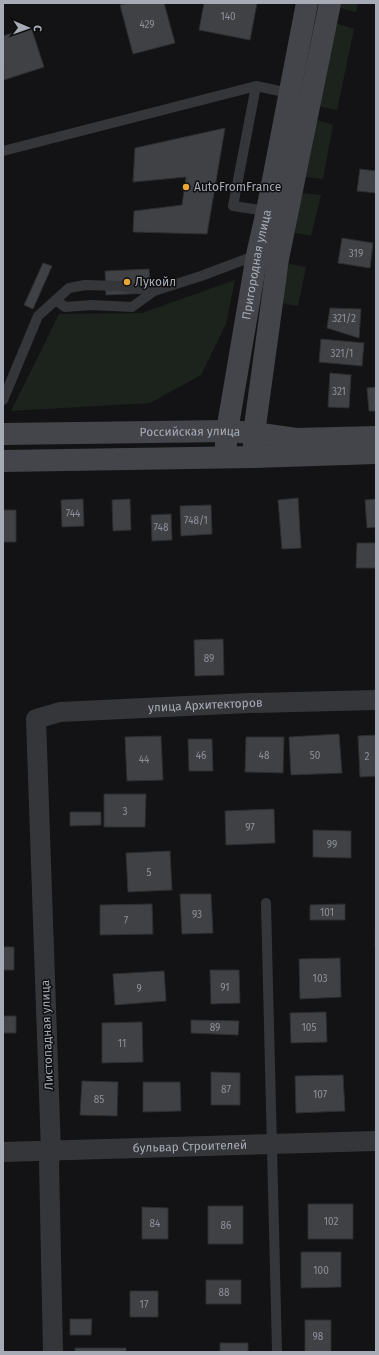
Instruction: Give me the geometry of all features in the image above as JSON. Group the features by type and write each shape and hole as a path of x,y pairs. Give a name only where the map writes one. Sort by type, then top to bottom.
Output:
{"street":[{"name":"Пригородная улица","path":"225,457 227,431 257,254 267,211 307,3"},
{"name":"Пригородная улица","path":"254,457 254,433 278,259 330,3"},
{"name":"Российская улица","path":"3,434 227,431 296,439 376,437"},
{"name":"Российская улица","path":"3,461 254,457 376,453"},
{"name":"улица Архитекторов","path":"36,719 60,712 250,703 376,700"},
{"name":"Листопадная улица","path":"36,719 51,1152 49,1163 53,1352"},
{"name":"бульвар Строителей","path":"3,1152 51,1152 376,1141"}],"lane":[{"path":"3,151 256,86 289,93"},
{"path":"256,86 233,206 267,211"},
{"path":"56,300 65,307 92,305 132,307 154,291 201,276 257,254"},
{"path":"3,400 38,316 69,288 85,285 119,286 154,291"},
{"path":"266,903 277,1352"}],"shaded area":[{"path":"342,3 358,3 356,12 340,8"},
{"path":"335,23 354,29 337,110 318,106"},
{"path":"317,120 333,125 323,179 306,177"},
{"path":"302,193 321,195 311,236 292,232"},
{"path":"289,264 306,267 298,306 281,303"},
{"path":"235,280 226,324 201,375 150,403 11,411 59,314 142,313"}],"building":[{"path":"129,3 164,3 175,43 133,54 120,5"},
{"path":"204,3 257,3 250,40 199,30"},
{"path":"31,27 44,67 4,80 3,36"},
{"path":"225,128 207,234 133,232 134,211 182,205 186,177 133,182 135,148"},
{"path":"360,169 376,171 376,193 357,191"},
{"path":"342,238 373,243 370,268 338,263"},
{"path":"43,263 52,266 33,309 24,305"},
{"name":"Лукойл","path":"149,269 150,293 106,295 105,271"},
{"path":"330,308 361,309 359,338 327,328"},
{"path":"321,339 364,343 362,366 319,362"},
{"path":"330,373 351,375 349,408 328,407"},
{"path":"376,387 376,411 369,411 367,388"},
{"path":"298,498 301,548 282,549 278,500"},
{"path":"83,499 84,526 62,527 61,500"},
{"path":"130,499 131,530 113,531 112,500"},
{"path":"376,499 376,527 367,528 365,500"},
{"path":"211,505 212,534 181,536 180,506"},
{"path":"3,510 16,510 16,542 3,542"},
{"path":"171,514 172,540 152,541 151,515"},
{"path":"357,543 376,543 376,568 356,568"},
{"path":"223,639 224,675 195,676 194,640"},
{"path":"339,734 342,773 291,775 289,737"},
{"path":"376,735 376,776 360,777 358,736"},
{"path":"161,736 163,780 127,781 125,737"},
{"path":"246,737 284,737 283,773 245,772"},
{"path":"188,739 212,739 213,771 189,771"},
{"path":"104,794 146,794 145,827 104,827"},
{"path":"274,809 275,843 226,845 225,811"},
{"path":"70,812 101,812 101,825 70,826"},
{"path":"313,830 351,831 351,858 313,857"},
{"path":"170,851 172,890 128,892 126,853"},
{"path":"180,894 211,894 213,933 182,934"},
{"path":"376,902 376,946 375,946"},
{"path":"152,904 153,934 100,935 100,905"},
{"path":"345,904 345,920 310,920 310,905"},
{"path":"3,947 14,947 14,970 3,970"},
{"path":"340,958 341,997 300,999 299,959"},
{"path":"210,970 239,970 240,1003 211,1004"},
{"path":"164,971 166,1001 115,1005 113,974"},
{"path":"326,1012 327,1042 291,1043 290,1013"},
{"path":"3,1016 16,1016 16,1033 3,1033"},
{"path":"191,1020 239,1021 238,1035 191,1033"},
{"path":"142,1022 143,1062 102,1063 102,1023"},
{"path":"211,1072 240,1073 240,1105 211,1105"},
{"path":"343,1075 345,1111 296,1113 295,1076"},
{"path":"82,1081 118,1082 117,1116 80,1115"},
{"path":"143,1082 180,1082 181,1111 143,1112"},
{"path":"308,1204 353,1204 353,1239 308,1239"},
{"path":"208,1206 243,1206 243,1244 208,1244"},
{"path":"142,1207 168,1208 168,1239 142,1239"},
{"path":"301,1252 341,1252 341,1287 301,1288"},
{"path":"206,1280 241,1280 241,1304 206,1304"},
{"path":"130,1291 158,1291 158,1317 130,1317"},
{"path":"70,1319 92,1319 91,1335 70,1335"},
{"path":"305,1320 331,1320 331,1352 305,1352"},
{"path":"220,1343 248,1343 248,1352 220,1352"},
{"path":"75,1348 126,1348 126,1352 75,1352"}],"place":[{"name":"AutoFromFrance","path":"186,187"},
{"name":"Лукойл","path":"127,282"}]}
